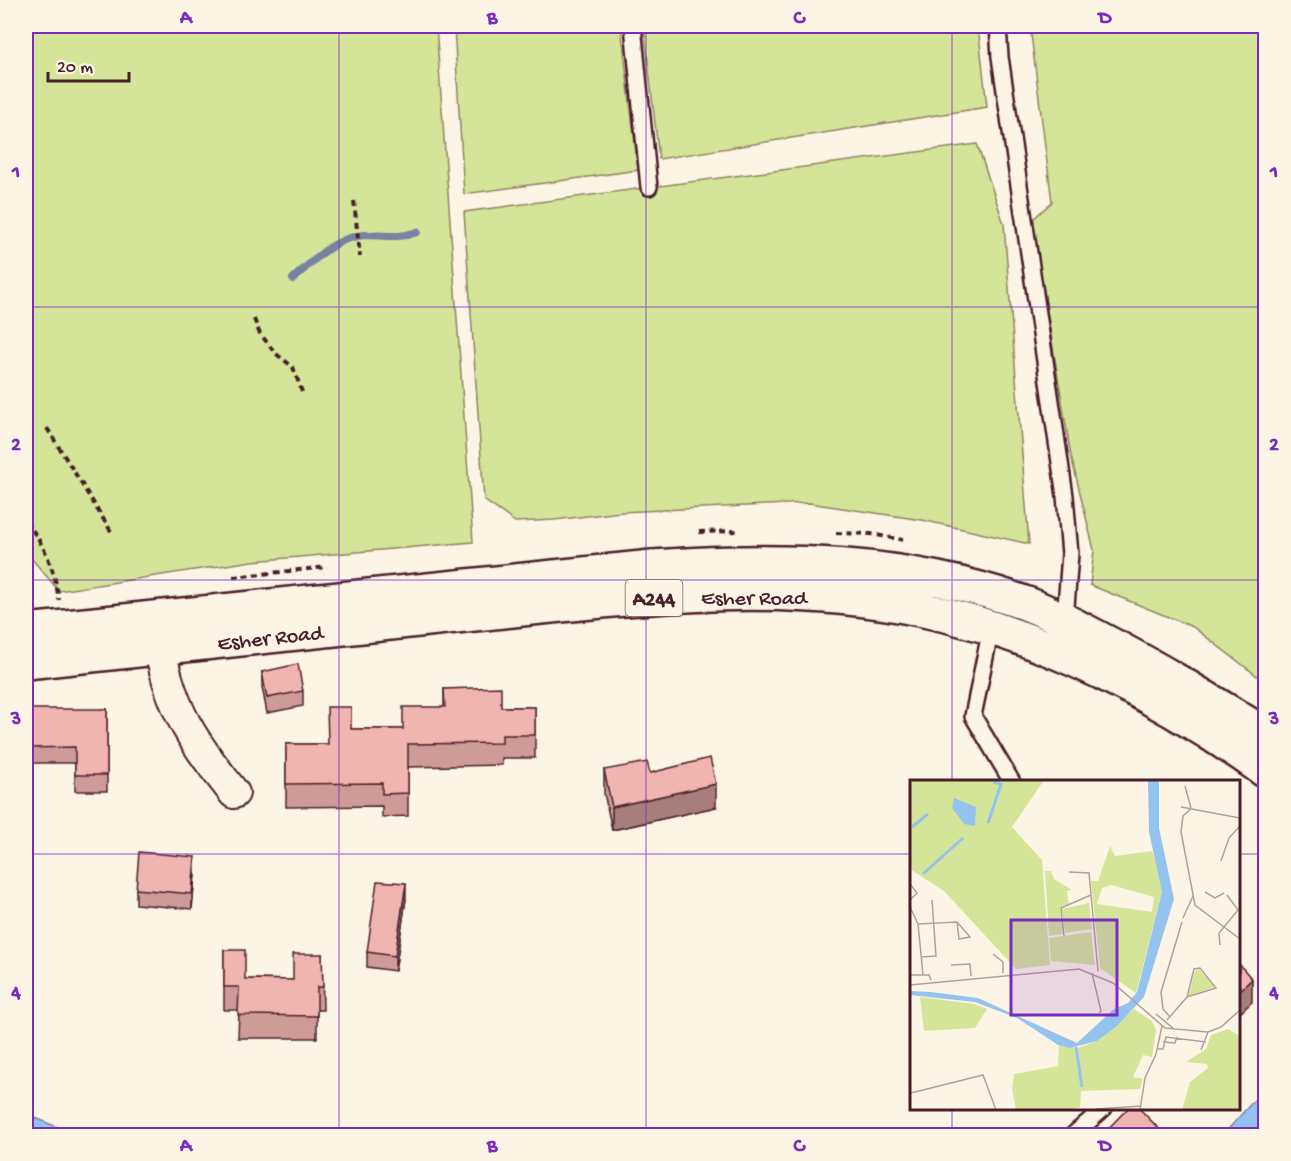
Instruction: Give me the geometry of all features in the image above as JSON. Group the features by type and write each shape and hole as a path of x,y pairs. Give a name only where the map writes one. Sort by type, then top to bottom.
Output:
{"main road":[{"name":"Esher Road","path":"26,631 568,575 749,561 825,563 890,569 988,592 1032,606 1065,620 1180,681 1266,735"},
{"name":"Esher Road","path":"26,662 581,603 755,593 806,594 879,602 961,619 1061,654 1169,710 1266,771"}],"street":[{"path":"160,648 166,681 182,722 234,793"}],"lane":[{"path":"633,26 649,187"},
{"path":"998,26 1001,68 1065,496 1070,554 1065,620"},
{"path":"991,628 973,716 1011,780"},
{"path":"1072,1136 1102,1110"}],"path":[{"path":"354,201 360,256"},
{"path":"254,320 259,332 276,353 293,367 302,392"},
{"path":"47,428 112,533"},
{"path":"26,522 42,541 55,574 59,604"}],"green space":[{"path":"26,26 436,26 473,542 252,561 59,591 26,552"},
{"path":"454,26 621,26 638,170 464,194"},
{"path":"644,26 978,26 987,107 659,159"},
{"path":"1030,26 1265,26 1265,682 1193,627 1090,585 1094,550 1071,456 1032,220 1052,202"},
{"path":"977,144 1004,224 1029,544 922,520 809,503 621,512 515,522 484,500 464,212"}],"water":[{"path":"1265,1088 1265,1135 1223,1135"},
{"path":"26,1114 76,1135 26,1135"}],"building":[{"path":"298,664 303,691 267,698 262,672"},
{"path":"501,687 501,707 535,707 535,735 502,735 502,743 408,744 408,793 382,794 382,783 286,784 286,744 328,744 327,707 351,707 351,729 403,729 403,707 445,707 444,689"},
{"path":"26,709 107,709 107,775 75,775 75,747 26,748"},
{"path":"710,758 716,784 612,807 604,770 647,762 650,773"},
{"path":"139,852 195,857 192,894 136,889"},
{"path":"377,881 406,883 395,956 367,952"},
{"path":"224,950 245,950 245,979 293,980 293,954 322,954 323,987 317,987 317,1016 238,1015 239,987 224,987"},
{"path":"1240,965 1252,979 1240,990"},
{"path":"1126,1110 1141,1110 1158,1128 1149,1136 1101,1136"}],"waterway":[{"path":"293,279 309,264 344,240 365,235 398,236 417,232"}]}
